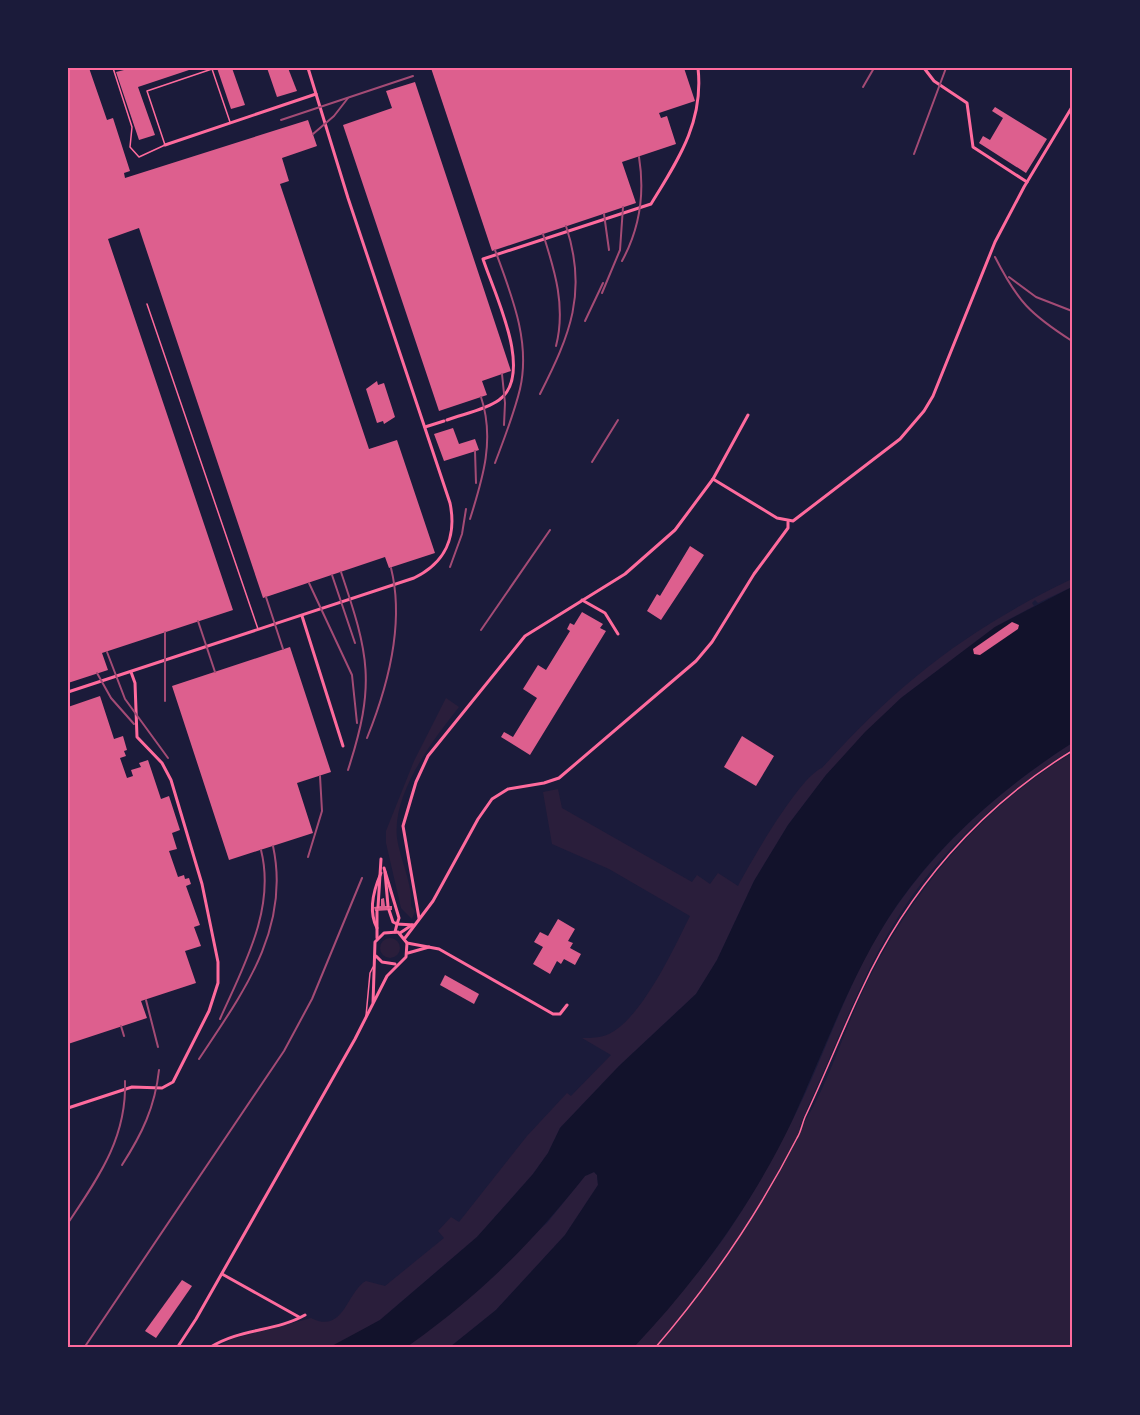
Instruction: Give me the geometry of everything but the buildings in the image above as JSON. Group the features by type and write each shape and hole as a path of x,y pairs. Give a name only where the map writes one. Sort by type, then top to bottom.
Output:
{"street":[{"path":"68,692 414,578 431,569 442,557 452,532 453,513 348,198 308,68"},
{"path":"425,427 501,399 512,384 513,348 483,260 651,204 684,151 694,126 699,94 698,68"},
{"path":"924,68 934,81 967,104 973,147 1027,183"},
{"path":"165,145 316,94"},
{"path":"713,479 777,518 788,522 805,514 900,440 924,411 941,379 988,257 1027,183 1072,107"},
{"path":"419,918 403,826 413,791 428,756 515,647 534,629 625,574 658,547 690,512 713,479 748,415"},
{"path":"405,938 433,901 477,821 492,799 508,789 560,778 703,654 758,567 788,528 788,522"},
{"path":"582,600 605,614 618,633"},
{"path":"302,615 344,746"},
{"path":"68,1108 132,1088 162,1088 173,1082 209,1011 218,982 218,962 202,884 171,780 162,763 137,737 135,683 131,672"},
{"path":"373,1004 381,859 399,918 398,932 408,943 408,953"},
{"path":"384,868 393,922 414,925"},
{"path":"377,928 373,920 373,897 381,873"},
{"path":"377,938 387,932 398,932 414,925"},
{"path":"411,932 415,943"},
{"path":"408,943 439,949 553,1014 560,1014 567,1005"},
{"path":"177,1347 222,1274 366,1019 387,976 408,953 430,947"},
{"path":"375,954 382,962 397,964"},
{"path":"222,1274 300,1318"},
{"path":"209,1347 234,1334 300,1318 305,1314"}],"lane":[{"path":"113,68 132,128 128,143 132,152 139,157 165,145 147,91 212,69 230,123"},
{"path":"147,304 259,630"},
{"path":"366,1019 370,973 375,964"}],"path":[{"path":"655,1347 722,1266 774,1182 801,1132 866,981 911,902 958,845 990,813 1032,778 1072,751"}],"shaded area":[{"path":"1072,579 1072,587 1038,603 1035,600 1032,603 1034,606 995,627 901,698 826,775 788,825 754,881 717,960 696,994 619,1066 560,1128 548,1153 533,1174 477,1237 380,1320 335,1346 215,1348 232,1339 311,1318 322,1322 331,1321 344,1310 354,1293 366,1281 385,1286 444,1238 438,1231 451,1217 459,1222 527,1136 567,1093 571,1096 611,1055 582,1038 606,1035 621,1026 656,981 690,916 609,869 552,844 543,792 558,789 562,808 692,882 697,875 710,884 718,873 738,886 776,821 801,787 907,684 937,660 1000,617"},
{"path":"1072,587 1072,743 1023,777 977,815 935,858 897,905 866,956 792,1121 760,1181 701,1269 634,1347 450,1347 496,1310 565,1235 598,1185 597,1175 594,1172 585,1176 525,1246 483,1286 461,1306 405,1348 328,1348 380,1320 477,1237 533,1174 548,1153 560,1128 619,1066 696,994 717,960 754,881 788,825 826,775 865,732 901,698 995,627"},
{"path":"446,698 459,707 416,768 401,803 397,821 397,838 410,889 411,906 415,911 412,919 401,908 386,843 386,831 414,761"},
{"path":"1072,743 1072,749 1023,783 977,822 917,889 874,960 799,1128 814,1106 873,971 894,933 918,898 944,864 1003,803 1072,753 1072,1347 633,1348 706,1262 753,1193 800,1105 862,964 881,930 903,898 952,839 980,813 1009,788"},
{"path":"390,938 397,941 400,948 397,955 390,958 383,955 380,948 383,941"},
{"path":"594,1172 597,1175 598,1185 565,1235 496,1310 450,1347 405,1348 547,1223 585,1176"}],"railway":[{"path":"863,87 874,68"},
{"path":"914,154 946,68"},
{"path":"281,120 413,76"},
{"path":"313,134 334,116 348,98"},
{"path":"622,261 633,236 640,210 639,157"},
{"path":"602,293 620,250 623,207"},
{"path":"604,214 609,250"},
{"path":"540,394 560,352 572,313 575,272 566,226"},
{"path":"543,234 558,289 560,317 556,346"},
{"path":"495,250 518,318 523,353 520,389 495,463"},
{"path":"995,257 1026,306 1045,323 1072,341"},
{"path":"1009,277 1036,297 1072,311"},
{"path":"585,321 603,283"},
{"path":"502,374 505,403 504,425"},
{"path":"470,519 486,458 487,428 481,397"},
{"path":"592,462 618,420"},
{"path":"475,451 476,483"},
{"path":"450,567 462,534 466,509"},
{"path":"481,630 550,530"},
{"path":"367,738 388,676 395,633 395,589 391,568"},
{"path":"341,572 358,626 366,670 363,714 348,770"},
{"path":"332,575 355,643"},
{"path":"309,583 352,675 357,723"},
{"path":"266,597 283,649"},
{"path":"198,621 215,672"},
{"path":"165,632 165,701"},
{"path":"107,652 125,699 168,758"},
{"path":"97,673 111,698 134,724"},
{"path":"308,857 322,811 320,776"},
{"path":"199,1059 246,985 269,933 275,905 277,876 273,846"},
{"path":"220,1019 247,958 261,916 264,894 261,850"},
{"path":"84,1348 284,1051 312,999 362,878"},
{"path":"146,1000 158,1047"},
{"path":"121,1026 124,1036"},
{"path":"122,1165 146,1120 159,1070"},
{"path":"68,1223 109,1157 121,1121 125,1081"}]}
